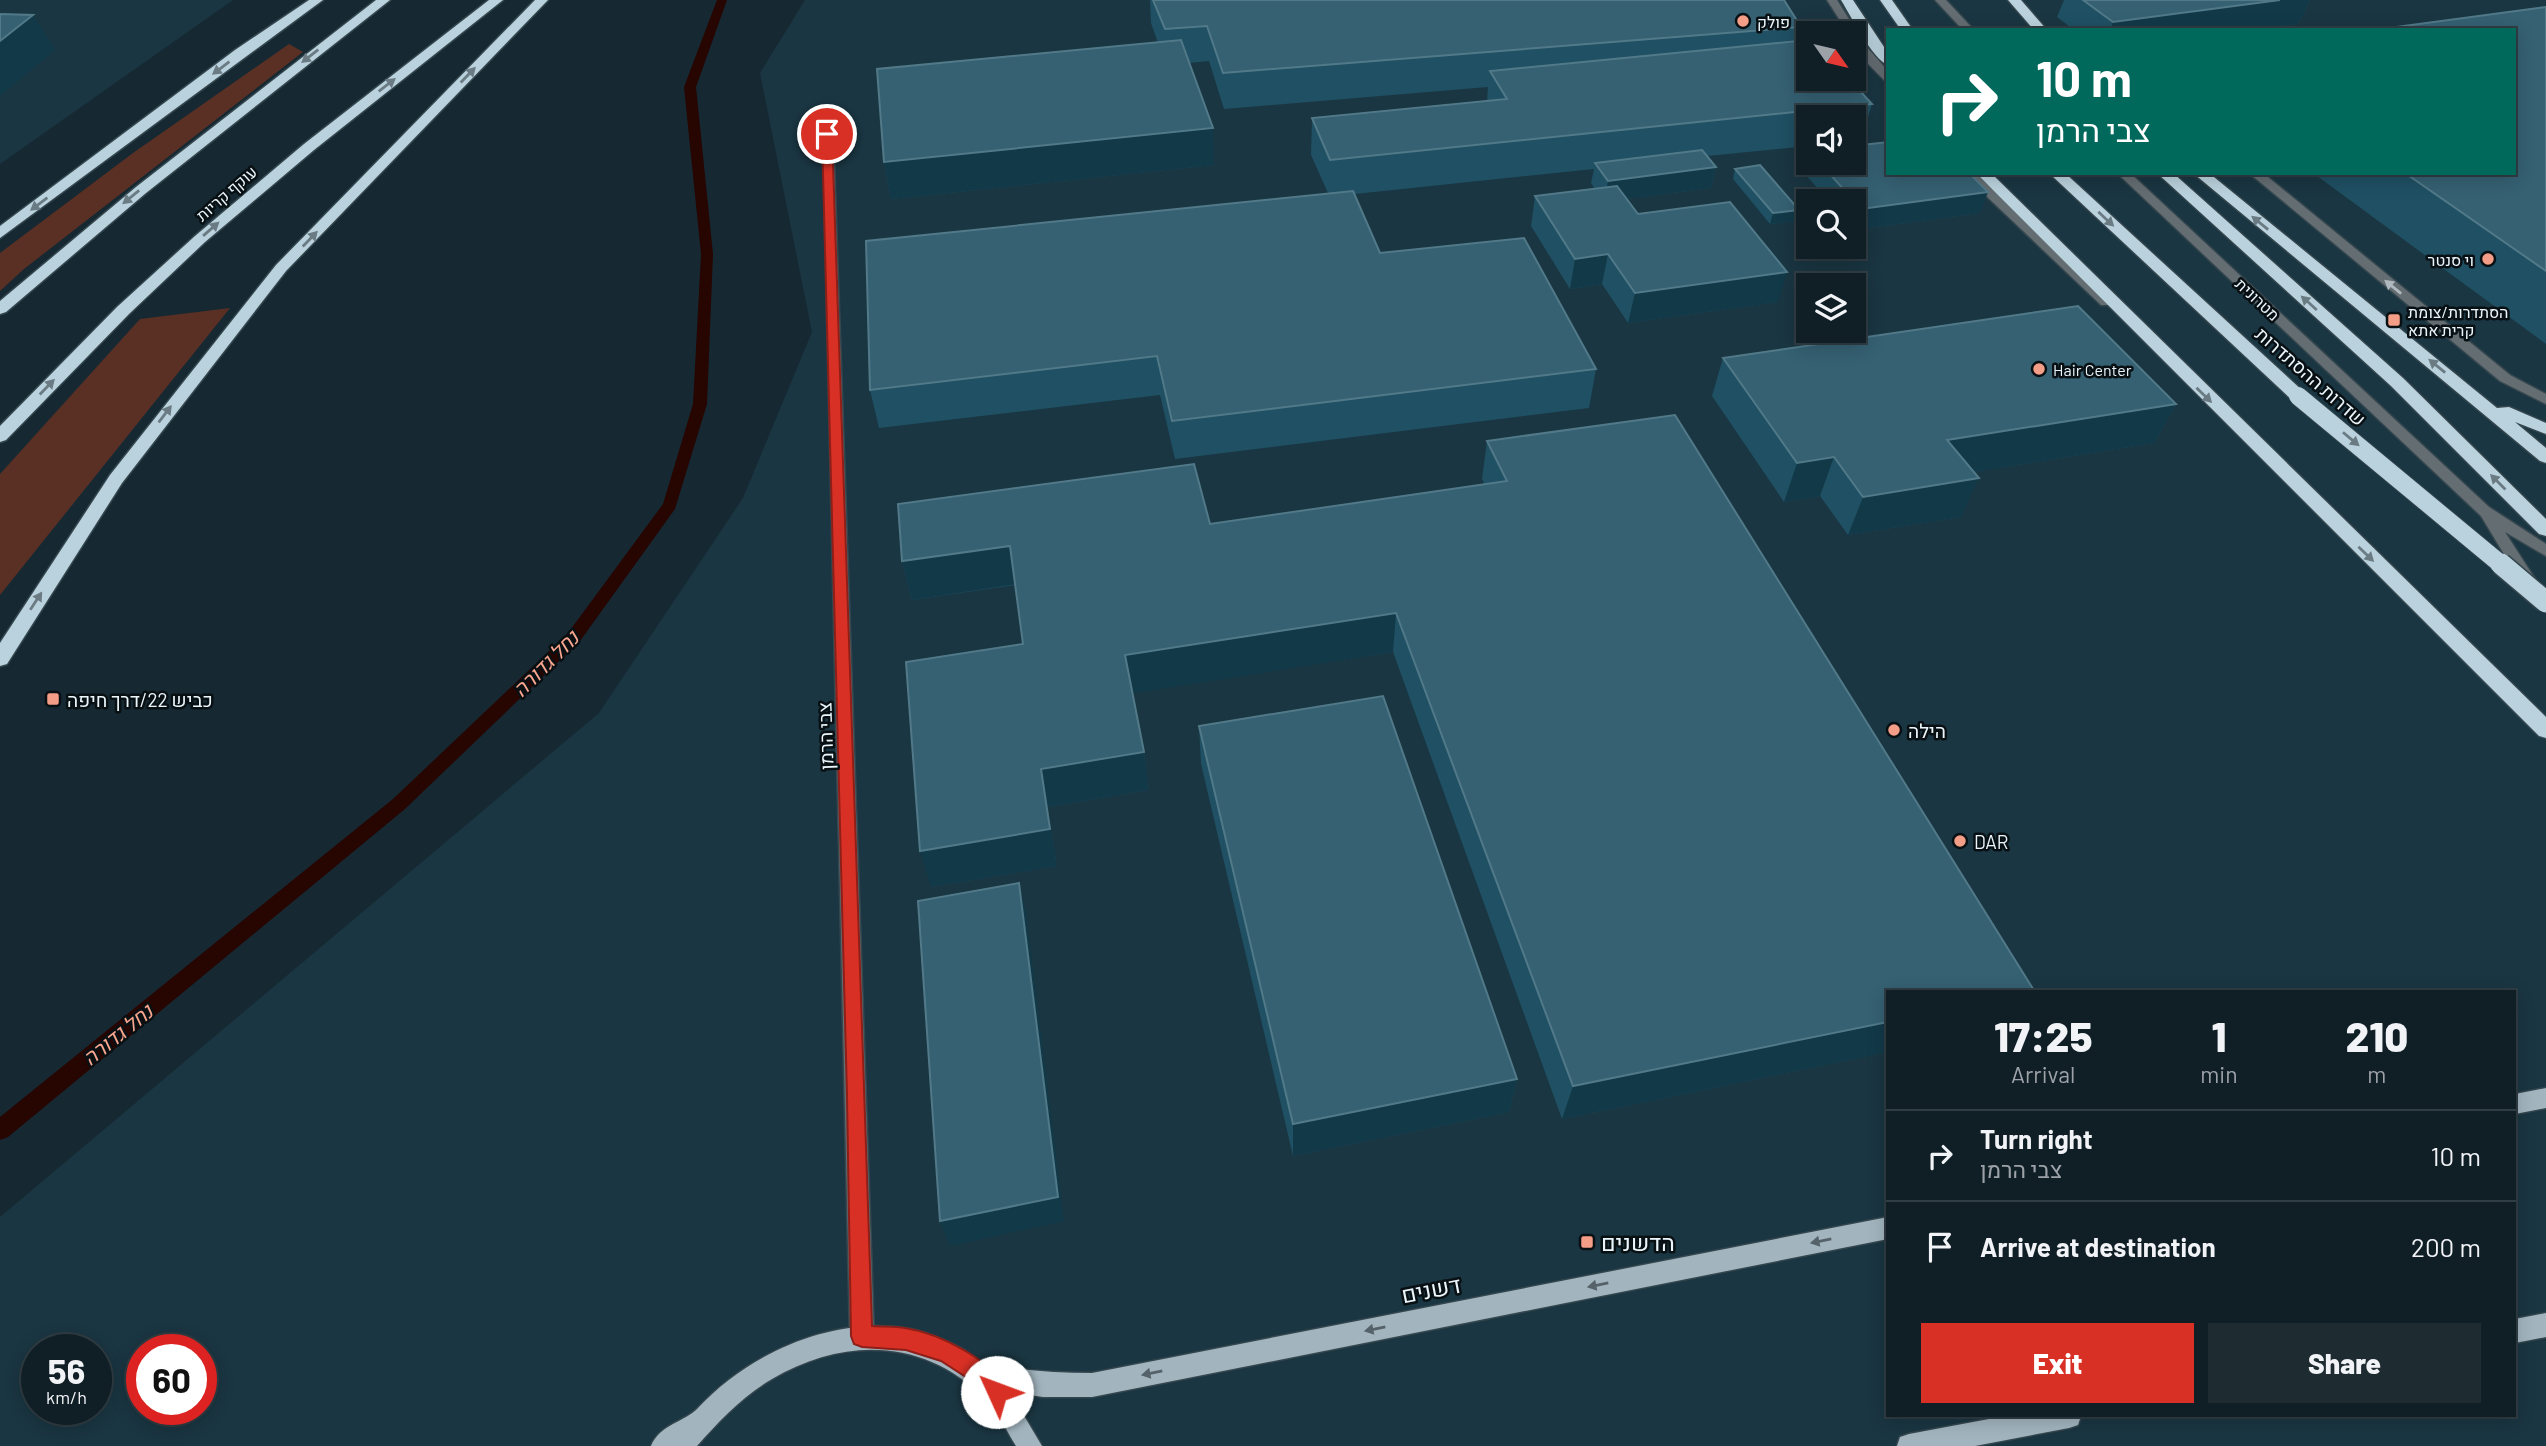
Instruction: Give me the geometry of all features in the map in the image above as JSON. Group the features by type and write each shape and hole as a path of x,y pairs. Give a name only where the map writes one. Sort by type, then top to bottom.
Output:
{"highway":[{"path":"0,233 229,62 317,0"},
{"path":"0,309 84,234 384,0"},
{"name":"עוקף קריות","path":"0,436 71,362 197,240 297,155 497,0"},
{"path":"0,659 116,478 281,268 542,0"},
{"path":"1847,0 1886,58"},
{"path":"1886,0 1906,28"},
{"path":"1998,0 2022,28"},
{"path":"2014,0 2039,28"},
{"path":"1985,175 2170,362 2546,730"},
{"name":"שדרות ההסתדרות","path":"2058,175 2298,396 2546,604"},
{"path":"2166,175 2397,382 2546,530"},
{"path":"2202,175 2546,457"},
{"path":"2472,395 2510,415 2546,429"}],"main road":[{"path":"2516,1104 2546,1098"},
{"name":"דשנים","path":"983,1376 1043,1385 1092,1385 1886,1228"},
{"path":"2516,1331 2546,1325"},
{"path":"663,1446 751,1376 806,1348 862,1336 906,1339 946,1352 983,1376 1011,1408 1030,1446"},
{"path":"1909,1446 2063,1417"},
{"path":"680,1446 701,1418"}],"street":[{"path":"1832,0 1863,48 1886,77"},
{"path":"1940,0 1967,28"},
{"name":"צבי הרמן","path":"827,134 862,1336"},
{"path":"1970,175 2170,362"},
{"name":"מטרונית","path":"2125,175 2484,511 2546,551"},
{"path":"2257,175 2495,370 2546,400"},
{"name":"מטרונית","path":"2484,511 2546,604"}],"shaded area":[{"path":"0,0 233,0 0,164"},
{"path":"805,0 2546,0 2546,1446 0,1446 0,1217 599,713 743,498 812,332 760,73"},
{"path":"289,44 303,52 24,269 0,291 0,253 133,153"},
{"path":"230,308 0,595 0,474 140,319"}],"building":[{"path":"1153,0 1784,0 1797,21 1796,27 1223,73 1207,26 1165,29"},
{"path":"2083,0 2280,0 2113,22"},
{"path":"2546,7 2546,271 2408,175 2516,175 2516,28 2389,28"},
{"path":"0,14 33,15 0,41"},
{"path":"1181,40 1213,128 884,162 877,69"},
{"path":"1796,41 1796,91 1860,91 1872,104 1796,105 1796,112 1330,160 1312,118 1507,99 1490,71"},
{"path":"1886,142 1886,175 1971,175 1988,192 1866,208 1866,189 1843,189 1831,175 1866,175 1866,145"},
{"path":"1702,150 1716,167 1608,181 1595,163"},
{"path":"1760,165 1796,207 1796,210 1773,213 1735,169"},
{"path":"1617,186 1638,214 1730,202 1787,272 1635,293 1608,254 1575,259 1535,196"},
{"path":"1353,191 1380,253 1524,238 1596,369 1172,421 1157,356 870,390 866,241"},
{"path":"2078,306 2176,404 1947,440 1979,478 1863,497 1834,457 1797,463 1723,358 1825,343 1866,343 1866,337"},
{"path":"1675,415 2034,990 1886,990 1886,1022 1573,1086 1396,613 1125,655 1144,752 1041,769 1050,829 920,851 906,662 1023,644 1010,546 902,561 898,504 1194,464 1210,524 1507,481 1487,441"},
{"path":"1383,696 1517,1079 1293,1124 1199,726"},
{"path":"1019,883 1058,1197 940,1221 918,901"}],"waterway":[{"name":"נחל גדורה","path":"0,1130 399,804 574,637 670,505 700,404 707,254 690,87 722,0"}],"place":[{"name":"פולק","path":"1743,21"},
{"name":"וי סנטר","path":"2488,259"},
{"name":"הסתדרות/צומת קרית אתא","path":"2394,320"},
{"name":"Hair Center","path":"2039,369"},
{"name":"כביש 22/דרך חיפה","path":"53,699"},
{"name":"הילה","path":"1894,730"},
{"name":"DAR","path":"1960,841"},
{"name":"הדשנים","path":"1587,1242"}],"route":[{"path":"827,134 862,1336 906,1339 946,1352 983,1376 997,1392"}]}
